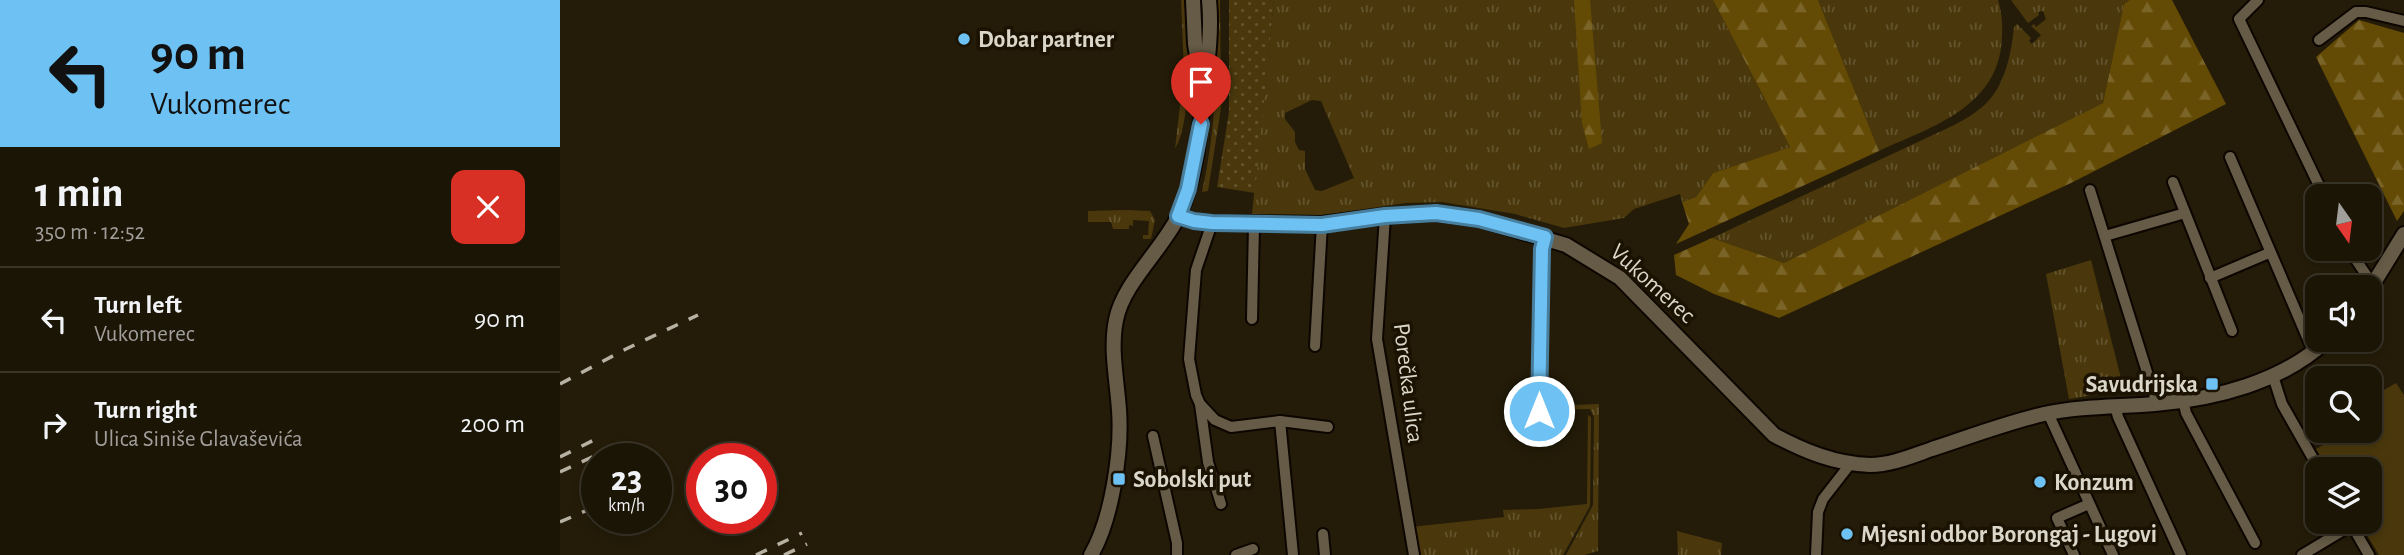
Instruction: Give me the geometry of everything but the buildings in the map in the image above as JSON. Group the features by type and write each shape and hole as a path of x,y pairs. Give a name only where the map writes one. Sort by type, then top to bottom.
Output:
{"street":[{"path":"1193,0 1195,44 1204,94"},
{"path":"1091,555 1100,540 1118,447 1119,413 1113,341 1116,317 1131,286 1178,216 1188,189 1201,124 1210,45 1209,0"},
{"path":"2258,0 2239,19 2318,184"},
{"path":"2319,40 2356,12 2404,22"},
{"path":"2230,157 2305,334"},
{"path":"2173,182 2232,331"},
{"path":"2090,190 2157,404"},
{"path":"2105,236 2185,213"},
{"name":"Vukomerec","path":"1178,216 1212,223 1322,225 1385,216 1447,215 1479,219 1545,237 1572,247 1620,278 1774,435 1801,449 1851,464 1873,465 1896,461 2048,413 2157,404 2231,390 2273,376 2313,352"},
{"name":"Porečka ulica","path":"1385,216 1377,339 1413,555"},
{"path":"1212,223 1196,270 1189,359 1191,381 1200,404 1208,462 1221,505"},
{"path":"1252,319 1254,225"},
{"path":"1315,346 1322,225"},
{"path":"1539,411 1542,249 1545,237"},
{"path":"2379,275 2402,243"},
{"path":"2210,278 2269,253"},
{"path":"2273,376 2282,404 2312,457"},
{"path":"2183,400 2186,413 2255,543"},
{"path":"1200,404 1216,420 1231,428 1280,421 1328,427"},
{"path":"2115,406 2181,555"},
{"path":"2048,413 2113,555"},
{"path":"1280,421 1293,555"},
{"path":"1153,436 1178,555"},
{"path":"1816,555 1818,512 1823,499 1851,464"},
{"path":"2074,555 2057,518 2089,503"},
{"path":"1323,534 1325,555"},
{"path":"2302,555 2334,534"},
{"path":"2357,534 2369,555"},
{"path":"1236,555 1253,549"}],"green space":[{"path":"1181,0 1187,0 1188,77 1185,119 1175,149 1184,71"},
{"path":"1216,0 1220,0 1221,108 1208,191 1202,192 1211,143 1215,97"},
{"path":"1229,0 1274,0 1255,193 1217,187 1229,112"},
{"path":"1274,0 1713,0 1790,147 1713,173 1696,197 1682,202 1680,194 1634,209 1624,218 1564,228 1515,214 1442,202 1406,203 1322,215 1252,214","holes":["1312,100 1321,101 1354,178 1322,191 1315,190 1305,169 1305,151 1299,150 1295,142 1295,132 1285,119 1285,113"]},
{"path":"1574,0 1590,0 1602,143 1589,149 1582,123"},
{"path":"1713,0 1818,0 1879,151 1676,244 1689,224 1682,202 1696,197 1713,173 1790,147"},
{"path":"1818,0 1998,0 2002,35 1995,69 1985,87 1955,114 1879,151"},
{"path":"2011,0 2130,0 2124,4 2103,103 1784,263 1712,238 1948,128 1977,111 1994,94 2005,73 2014,27 2017,24 2031,38 2029,41 2032,44 2041,35 2031,26 2034,24 2036,27 2046,19 2043,11 2038,12 2039,15 2028,23"},
{"path":"2130,0 2172,0 2226,104 2071,183 1779,318 1714,294 1676,275 1674,255 1712,238 1784,263 2103,103 2124,4"},
{"path":"2359,20 2404,33 2404,211 2397,221 2382,191 2382,184 2379,184 2316,57"},
{"path":"1088,211 1150,211 1155,220 1151,239 1143,239 1143,235 1148,235 1149,221 1133,220 1133,226 1129,225 1129,229 1113,229 1111,222 1088,222"},
{"path":"2091,260 2124,390 2069,399 2046,274"},
{"path":"2396,383 2404,395 2404,555 2379,555 2366,534 2382,534 2382,457 2321,457 2316,449 2326,443 2382,443 2382,391"},
{"path":"1599,404 1598,551 1584,555 1566,555 1593,505 1594,417 1590,409 1547,410 1545,406"},
{"path":"1588,415 1591,417 1590,506 1563,555 1416,555 1411,527 1504,517 1503,510 1587,504"},
{"path":"1677,531 1722,543 1721,555 1678,555"}],"railway":[{"path":"560,384 698,315"},
{"path":"560,457 600,437"},
{"path":"560,472 581,462"},
{"path":"560,522 581,513"},
{"path":"756,555 802,533"},
{"path":"784,555 807,544"}],"place":[{"name":"Dobar partner","path":"964,39"},
{"name":"Savudrijska","path":"2212,384"},
{"name":"Sobolski put","path":"1119,479"},
{"name":"Konzum","path":"2040,482"},
{"name":"Mjesni odbor Borongaj - Lugovi","path":"1847,534"}],"route":[{"path":"1201,124 1188,189 1178,216 1187,220 1254,225 1322,225 1385,216 1436,213 1479,219 1545,237 1542,249 1539,411"}]}
